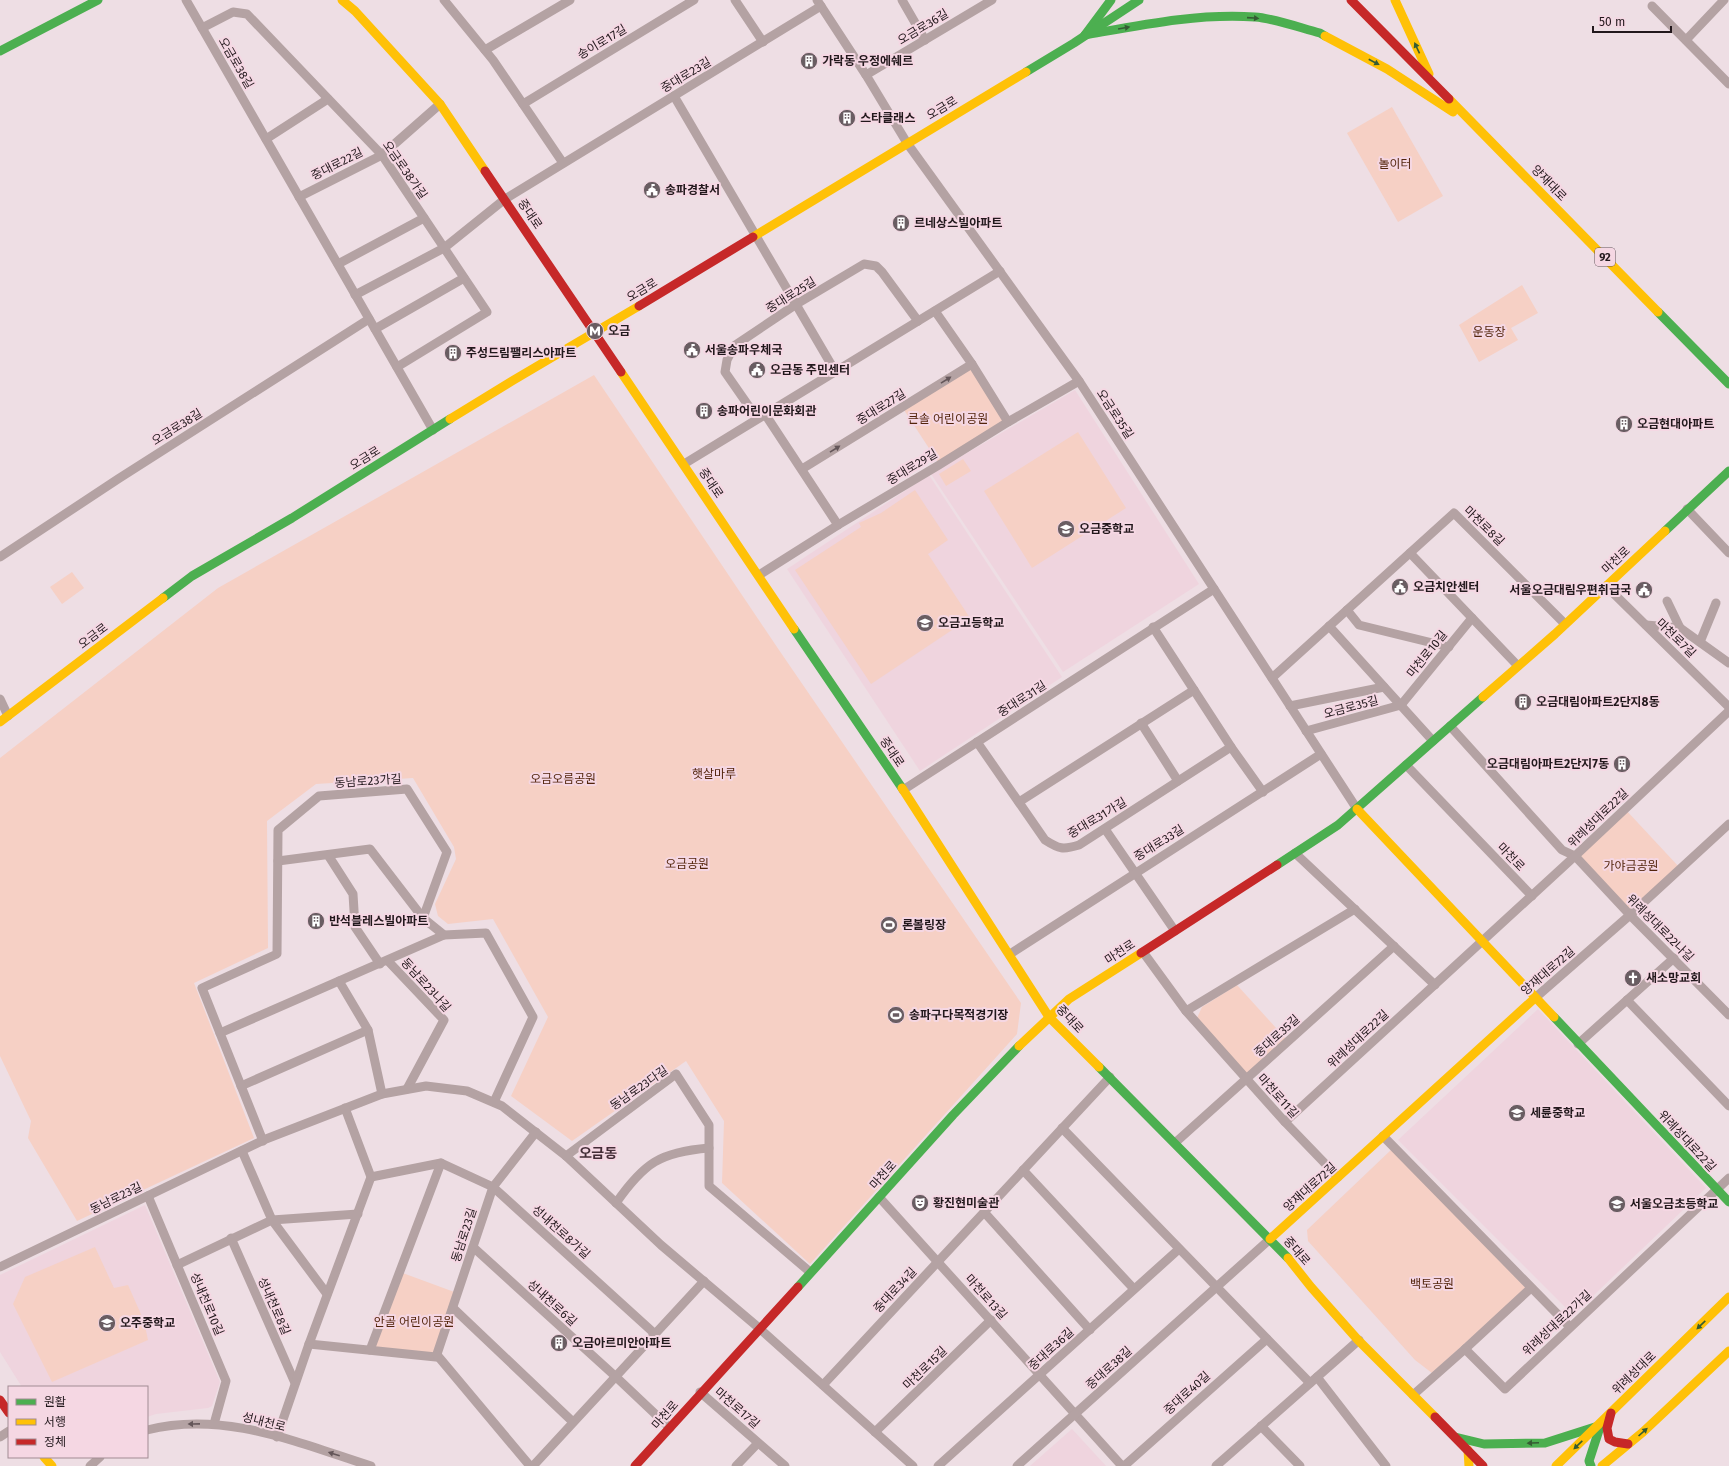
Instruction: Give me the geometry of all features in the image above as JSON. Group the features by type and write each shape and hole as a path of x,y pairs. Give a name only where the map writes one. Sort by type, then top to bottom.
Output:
{"main road":[{"path":"0,51 98,0"},
{"name":"중대로","path":"342,0 355,11 440,104 903,790 1010,954 1049,1017 1176,1142 1289,1258 1307,1282 1359,1340 1484,1466"},
{"path":"1086,35 1111,0"},
{"name":"오금로","path":"0,722 192,576 292,518 512,381 595,334 1086,35 1139,0"},
{"name":"양재대로","path":"1351,0 1729,384"},
{"path":"1395,0 1434,84"},
{"path":"1086,35 1147,24 1203,17 1256,17 1278,22 1320,33 1387,69 1480,130"},
{"name":"마천로","path":"635,1466 670,1428 700,1392 949,1121 1049,1017 1069,1000 1338,825 1565,624 1729,471"},
{"name":"위례성대로22길","path":"1357,809 1729,1202"},
{"name":"양재대로72길","path":"1270,1240 1535,998"},
{"name":"위례성대로","path":"1556,1466 1729,1297"},
{"path":"1602,1466 1729,1351"},
{"path":"0,1400 8,1412"},
{"path":"1611,1413 1608,1426 1608,1437 1611,1441 1628,1444"},
{"path":"1455,1437 1484,1444 1545,1443 1599,1424"},
{"path":"1591,1466 1589,1461 1599,1424"},
{"path":"1468,1450 1469,1466"},
{"path":"45,1458 52,1466"}],"street":[{"name":"오금로38길","path":"186,0 433,430"},
{"path":"444,0 485,50 563,163"},
{"path":"485,50 570,0"},
{"name":"송이로17길","path":"523,104 694,0"},
{"path":"735,0 763,42"},
{"path":"902,0 925,40"},
{"name":"오금로36길","path":"866,75 992,0"},
{"path":"1686,40 1724,0"},
{"path":"819,3 866,75 907,143"},
{"name":"중대로23길","path":"444,248 505,199 763,42 819,3"},
{"path":"1652,6 1729,84"},
{"name":"오금로38가길","path":"202,28 233,12 247,14 382,155 487,312 397,367"},
{"path":"674,96 835,371"},
{"path":"266,139 328,99"},
{"name":"중대로22길","path":"299,197 382,155 440,104"},
{"name":"오금로35길","path":"907,143 1079,381 1357,809"},
{"path":"338,264 424,218"},
{"path":"355,295 444,248"},
{"name":"중대로25길","path":"838,525 802,469 761,416 724,372 727,360 734,346 795,305 864,264 876,266 882,272 918,321"},
{"path":"684,464 1000,271"},
{"path":"375,329 464,278"},
{"path":"935,311 972,364 1008,422"},
{"name":"오금로38길","path":"0,558 118,479 369,319"},
{"name":"중대로27길","path":"802,469 972,364"},
{"name":"중대로29길","path":"759,576 838,525 939,466 1008,422 1079,381"},
{"path":"1687,509 1729,553"},
{"name":"마천로8길","path":"1272,678 1454,513 1565,624"},
{"path":"1410,553 1518,666"},
{"name":"마천로7길","path":"1606,586 1729,707"},
{"name":"중대로31길","path":"903,790 1214,589"},
{"path":"1667,601 1680,628 1728,660"},
{"path":"1700,642 1716,603"},
{"path":"1347,610 1360,625 1449,647"},
{"name":"마천로10길","path":"1401,705 1472,618"},
{"path":"1646,625 1680,628"},
{"path":"1329,626 1433,741"},
{"path":"1153,627 1231,747 1263,792"},
{"name":"오금로35길","path":"1290,706 1384,687"},
{"path":"1019,802 1194,690"},
{"path":"0,699 8,716"},
{"name":"오금로35길","path":"1306,731 1401,705"},
{"name":"위례성대로22길","path":"1285,1122 1532,896 1729,711"},
{"path":"1141,723 1178,781"},
{"path":"1450,726 1562,850 1575,856"},
{"name":"중대로31가길","path":"977,742 1045,840 1057,847 1067,849 1079,845 1105,829 1231,747"},
{"name":"중대로33길","path":"1010,954 1135,872 1321,754"},
{"name":"마천로","path":"1406,765 1532,896"},
{"name":"동남로23가길","path":"263,1141 202,988 277,954 278,830 319,796 407,789 447,852 423,918"},
{"name":"양재대로72길","path":"1535,998 1630,915 1729,824"},
{"path":"1105,829 1175,931"},
{"path":"278,861 370,850 423,918 444,935"},
{"path":"1295,853 1435,985"},
{"name":"동남로23나길","path":"328,855 353,894 355,927 384,962 444,1020 407,1089"},
{"name":"위례성대로22나길","path":"1575,856 1630,915 1729,1015"},
{"path":"1186,1011 1355,909"},
{"path":"220,1033 444,935 486,933 533,1017 494,1102"},
{"name":"중대로35길","path":"1176,1142 1394,946"},
{"name":"마천로11길","path":"1143,952 1186,1011 1285,1122 1338,1177"},
{"path":"1578,1044 1674,958"},
{"path":"339,981 368,1030 382,1094"},
{"path":"1627,1000 1729,1106"},
{"path":"241,1086 368,1030"},
{"name":"동남로23다길","path":"566,1156 676,1074 710,1125 709,1186 810,1272"},
{"name":"중대로34길","path":"823,1385 1110,1077"},
{"name":"동남로23길","path":"0,1267 263,1141 382,1094 426,1086 467,1090 502,1106 566,1156 616,1203 759,1328"},
{"path":"276,1436 371,1178 345,1108"},
{"path":"1062,1128 1267,1339 1313,1380 1386,1466"},
{"name":"동남로23길","path":"436,1356 493,1187 536,1132"},
{"path":"1383,1136 1570,1327"},
{"path":"616,1203 637,1176 650,1164 668,1154 687,1150 709,1148"},
{"path":"242,1151 272,1220 328,1294"},
{"path":"371,1178 441,1163"},
{"path":"370,1350 441,1163"},
{"name":"성내천로8가길","path":"441,1163 493,1187 654,1334"},
{"path":"1023,1170 1134,1290"},
{"path":"1716,1190 1729,1178"},
{"name":"위례성대로22가길","path":"1465,1349 1505,1389 1716,1190"},
{"name":"성내천로10길","path":"148,1196 226,1381 214,1424"},
{"name":"마천로13길","path":"879,1197 1076,1413"},
{"path":"984,1212 1090,1330"},
{"path":"177,1265 231,1238 272,1220 358,1214"},
{"name":"성내천로8길","path":"231,1238 295,1384"},
{"name":"중대로38길","path":"1017,1466 1270,1240"},
{"name":"성내천로6길","path":"473,1247 616,1376 670,1428"},
{"name":"중대로36길","path":"938,1466 1180,1249"},
{"path":"309,1344 436,1356 531,1466 704,1281"},
{"path":"1413,1395 1531,1288"},
{"path":"453,1308 573,1422"},
{"name":"마천로15길","path":"875,1432 991,1320"},
{"path":"759,1328 913,1466"},
{"name":"중대로40길","path":"1076,1413 1123,1466 1267,1339"},
{"path":"1216,1466 1359,1340"},
{"name":"마천로17길","path":"700,1392 785,1466"},
{"name":"성내천로","path":"148,1430 163,1426 192,1423 246,1428 372,1466"},
{"path":"1262,1426 1300,1466"},
{"name":"마천로17길","path":"736,1466 758,1442"},
{"path":"90,1466 99,1458"}],"shaded area":[{"name":"오금중학교","path":"1075,390 1199,584 1063,672 931,474"},
{"name":"오금고등학교","path":"929,475 1062,677 920,771 787,569"},
{"path":"1538,1009 1706,1188 1573,1315 1398,1140"},
{"path":"145,1205 220,1382 212,1406 208,1408 156,1414 148,1417 148,1386 21,1386 0,1352 0,1275"},
{"path":"1072,1429 1106,1466 1030,1466"}],"green space":[{"name":"놀이터","path":"1392,107 1443,196 1398,222 1347,133"},
{"name":"운동장","path":"1522,285 1538,313 1511,328 1518,340 1479,362 1459,325"},
{"name":"큰솔 어린이공원","path":"970,367 1004,421 938,462 904,410"},
{"name":"오금공원","path":"594,375 779,650 1021,1003 1017,1034 810,1264 722,1183 724,1121 686,1061 572,1141 511,1096 548,1017 493,919 448,924 438,916 435,904 456,859 454,847 413,778 316,784 267,821 268,948 194,983 254,1138 77,1221 28,1138 31,1121 0,1056 0,758 218,588"},
{"path":"1078,432 1126,508 1032,568 984,491"},
{"path":"963,459 971,471 946,486 939,474"},
{"path":"915,490 948,540 928,554 970,618 871,684 795,570 861,527 859,523 881,513"},
{"path":"72,572 84,588 62,604 50,587"},
{"name":"가야금공원","path":"1625,809 1679,867 1630,915 1575,856"},
{"path":"1237,985 1287,1040 1248,1075 1197,1018 1202,1007"},
{"name":"백토공원","path":"1392,1149 1526,1288 1432,1373 1415,1360 1308,1241 1307,1230"},
{"path":"95,1247 114,1288 128,1285 144,1321 148,1340 52,1382 13,1304 25,1277"},
{"name":"안골 어린이공원","path":"400,1272 457,1293 437,1355 370,1350"}],"traffic: fast":[{"path":"0,51 98,0"},
{"path":"1085,35 1111,0"},
{"path":"1026,72 1074,43 1139,0"},
{"path":"1085,35 1127,27 1191,18 1234,16 1270,19 1320,33 1325,36"},
{"path":"1658,312 1729,384"},
{"path":"163,598 192,576 292,518 450,419"},
{"path":"1665,531 1729,471"},
{"path":"794,629 902,788"},
{"path":"1277,865 1338,825 1483,697"},
{"path":"1554,1017 1729,1202"},
{"path":"798,1287 953,1115 1019,1046"},
{"path":"1099,1067 1288,1258"},
{"path":"1455,1437 1484,1444 1545,1443 1595,1427"},
{"path":"1591,1466 1589,1461 1600,1427"}],"traffic: slow":[{"path":"342,0 355,11 440,104 485,171"},
{"path":"1395,0 1429,74"},
{"path":"1325,36 1387,69 1453,112"},
{"path":"753,237 1026,72"},
{"path":"1449,99 1658,312"},
{"path":"450,419 639,306"},
{"path":"621,372 794,629"},
{"path":"1483,697 1555,634 1665,531"},
{"path":"0,722 163,598"},
{"path":"902,788 1049,1017 1099,1067"},
{"path":"1357,809 1554,1017"},
{"path":"1019,1046 1069,999 1141,953"},
{"path":"1270,1239 1535,998"},
{"path":"1288,1258 1311,1287 1358,1340 1435,1417"},
{"path":"1556,1466 1729,1297"},
{"path":"1602,1466 1643,1432 1729,1351"},
{"path":"1468,1450 1469,1466"},
{"path":"45,1458 52,1466"}],"traffic: jam":[{"path":"1351,0 1449,99"},
{"path":"485,171 621,372"},
{"path":"639,306 753,237"},
{"path":"1141,953 1277,865"},
{"path":"635,1466 798,1287"},
{"path":"0,1400 8,1412"},
{"path":"1611,1413 1607,1428 1609,1439 1615,1442 1628,1444"},
{"path":"1435,1417 1483,1466"}],"place":[{"name":"가락동 우정에쉐르","path":"809,61"},
{"name":"스타클래스","path":"847,118"},
{"name":"송파경찰서","path":"652,190"},
{"name":"르네상스빌아파트","path":"901,223"},
{"name":"오금","path":"595,331"},
{"name":"서울송파우체국","path":"692,350"},
{"name":"주성드림팰리스아파트","path":"453,353"},
{"name":"오금동 주민센터","path":"757,370"},
{"name":"송파어린이문화회관","path":"704,411"},
{"name":"오금현대아파트","path":"1624,424"},
{"name":"오금중학교","path":"1066,529"},
{"name":"오금치안센터","path":"1400,587"},
{"name":"서울오금대림우편취급국","path":"1644,590"},
{"name":"오금고등학교","path":"925,623"},
{"name":"오금대림아파트2단지8동","path":"1523,702"},
{"name":"오금대림아파트2단지7동","path":"1622,764"},
{"name":"반석블레스빌아파트","path":"316,921"},
{"name":"론볼링장","path":"889,925"},
{"name":"새소망교회","path":"1633,978"},
{"name":"송파구다목적경기장","path":"896,1015"},
{"name":"세륜중학교","path":"1517,1113"},
{"name":"황진현미술관","path":"920,1203"},
{"name":"서울오금초등학교","path":"1617,1204"},
{"name":"오주중학교","path":"107,1323"},
{"name":"오금아르미안아파트","path":"559,1343"}],"district":[{"name":"오금동","path":"598,1153"}],"park label":[{"name":"햇살마루","path":"714,774"},
{"name":"오금오름공원","path":"563,779"}]}
